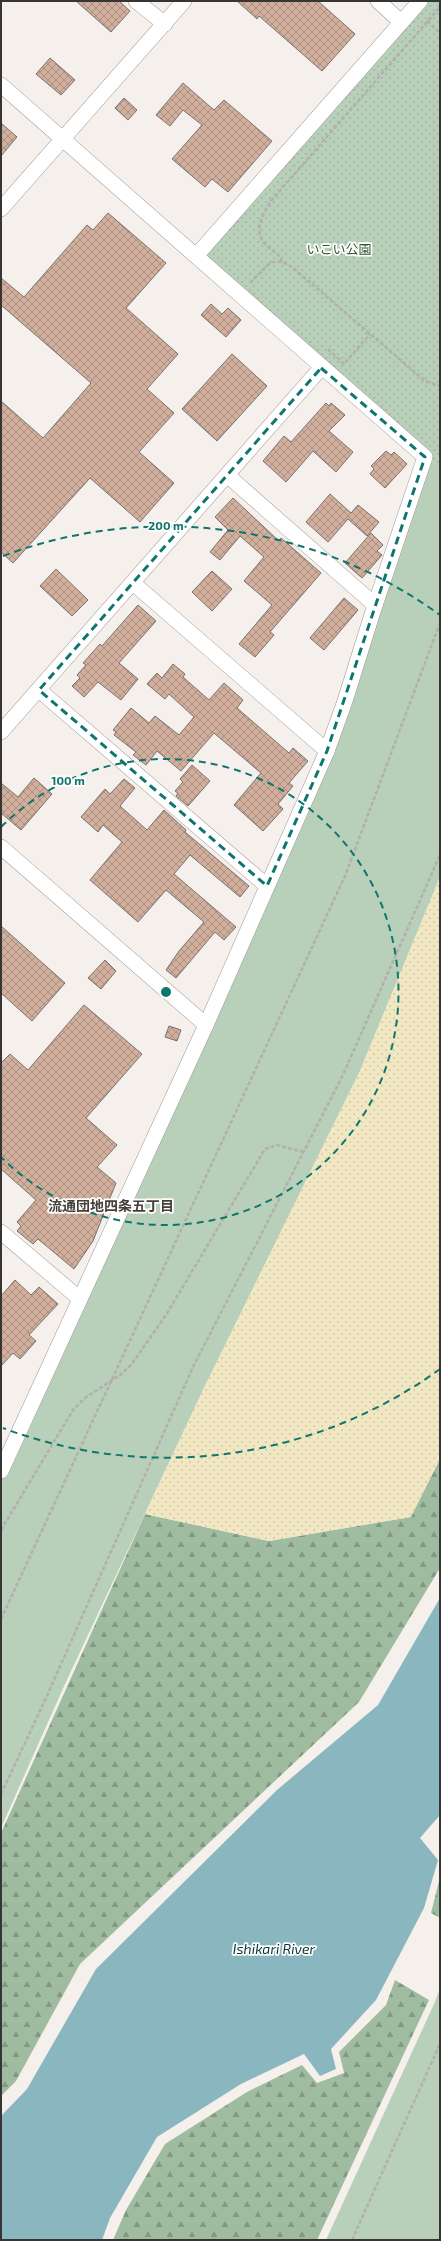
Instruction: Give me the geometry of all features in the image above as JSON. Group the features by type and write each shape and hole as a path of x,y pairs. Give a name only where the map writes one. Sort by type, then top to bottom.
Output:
{"street":[{"path":"136,1 165,24"},
{"path":"1,209 184,1"},
{"path":"378,1 401,22"},
{"path":"196,256 417,4"},
{"path":"1,85 321,368 425,457 375,605 345,702 327,751 206,1025 1,1471"},
{"path":"1,732 321,368"},
{"path":"227,475 375,605"},
{"path":"132,583 327,751"},
{"path":"39,690 267,886"},
{"path":"1,847 206,1025"},
{"path":"1,1232 80,1299"}],"path":[{"path":"417,4 427,21 440,33"},
{"path":"282,262 279,254 265,244 259,232 261,217 271,201 440,7"},
{"path":"239,295 271,262 282,262 292,268 425,382 440,386"},
{"path":"328,349 344,364 370,334"},
{"path":"1,1619 345,876 440,623"},
{"path":"1,1794 46,1698 192,1367 342,1077 440,855"},
{"path":"1,1530 66,1419 85,1398 110,1382 131,1365 166,1315 265,1149 277,1146 303,1152"},
{"path":"352,2240 440,2044"}],"highlighted area":[{"path":"321,368 425,457 327,751 267,886 39,690"}],"green space":[{"name":"いこい公園","path":"428,1 440,1 440,466 425,457 196,256"},
{"path":"425,457 440,466 440,877 360,1071 203,1390 65,1684 1,1828 1,1471 327,751"},
{"path":"440,1459 440,1568 359,1702 80,1964 16,2081 1,2096 1,1833 145,1514 269,1541 410,1517"},
{"path":"440,1877 440,1918 431,1913"},
{"path":"395,1980 429,2000 317,2240 113,2240 126,2210 165,2144 247,2092 302,2065 317,2083 344,2073 339,2052 386,2005"},
{"path":"440,1989 440,2240 326,2240 434,2004"}],"sand":[{"path":"440,877 440,1459 411,1517 269,1541 145,1514 203,1390 360,1071"}],"water":[{"name":"Ishikari River","path":"440,1598 440,1815 420,1838 438,1860 424,1908 376,2000 331,2049 336,2069 320,2076 304,2054 241,2084 157,2137 110,2218 102,2240 1,2240 1,2116 27,2089 96,1969 277,1790 378,1705"}],"building":[{"path":"76,1 119,1 130,11 111,32"},
{"path":"237,1 318,1 355,34 322,71 259,16 257,19"},
{"path":"50,58 75,80 61,95 36,74"},
{"path":"183,83 214,110 224,100 272,141 228,192 212,179 205,187 172,159 202,125 183,110 170,126 156,115"},
{"path":"124,98 137,110 128,120 115,108"},
{"path":"1,123 17,137 1,156"},
{"path":"108,213 166,263 126,308 178,354 147,389 174,413 139,452 174,483 140,522 90,478 13,563 1,552 1,401 43,438 91,383 1,305 1,278 24,297 87,225 93,230"},
{"path":"211,304 222,314 228,308 241,320 226,337 201,315"},
{"path":"232,354 267,386 217,441 182,409"},
{"path":"326,403 329,406 331,403 345,415 329,431 353,452 336,472 313,451 286,482 263,461 284,436 291,442"},
{"path":"386,451 391,455 394,452 407,464 385,488 370,474 374,469 371,466"},
{"path":"330,494 351,513 358,505 379,522 367,536 348,519 328,542 306,522"},
{"path":"233,498 279,541 281,538 321,573 270,632 274,635 255,657 239,644 272,605 244,581 264,557 240,536 220,560 210,552 228,530 215,517"},
{"path":"371,533 383,545 377,551 382,555 362,578 345,563"},
{"path":"56,569 88,600 72,616 40,586"},
{"path":"212,571 232,589 212,611 192,592"},
{"path":"344,598 358,610 324,650 310,638"},
{"path":"138,605 156,621 119,663 138,679 121,700 98,682 84,697 72,686 80,678 77,675 86,665 83,663 100,644 102,646"},
{"path":"173,664 185,674 183,677 209,700 224,683 243,700 237,708 289,753 293,748 308,761 289,783 293,786 278,804 283,809 263,831 234,805 261,773 214,733 181,771 157,751 146,765 133,755 136,752 114,735 116,732 113,730 131,708 149,723 155,716 179,735 194,717 169,694 165,699 147,684 157,673 162,678"},
{"path":"192,765 210,781 188,806 176,796 178,793 175,791 183,782 180,779"},
{"path":"34,778 52,794 21,830 1,813 1,783 18,797"},
{"path":"124,779 135,788 120,806 147,830 164,810 186,830 185,832 249,886 240,897 190,855 174,874 236,927 224,940 215,932 176,978 166,970 179,951 204,922 166,890 138,922 90,880 122,842 103,825 98,832 81,817 105,789 110,794"},
{"path":"1,926 65,983 32,1021 1,993"},
{"path":"105,960 116,971 101,989 88,978"},
{"path":"84,1005 142,1054 86,1118 117,1145 97,1167 116,1183 93,1241 74,1269 38,1239 33,1244 17,1231 21,1226 17,1222 36,1200 1,1169 1,1063 10,1054 28,1070"},
{"path":"169,1026 181,1030 177,1041 165,1037"},
{"path":"15,1280 31,1295 39,1287 58,1304 29,1335 36,1341 20,1359 13,1353 1,1366 1,1296"}],"district":[{"name":"流通団地四条五丁目","path":"111,1205"}]}
